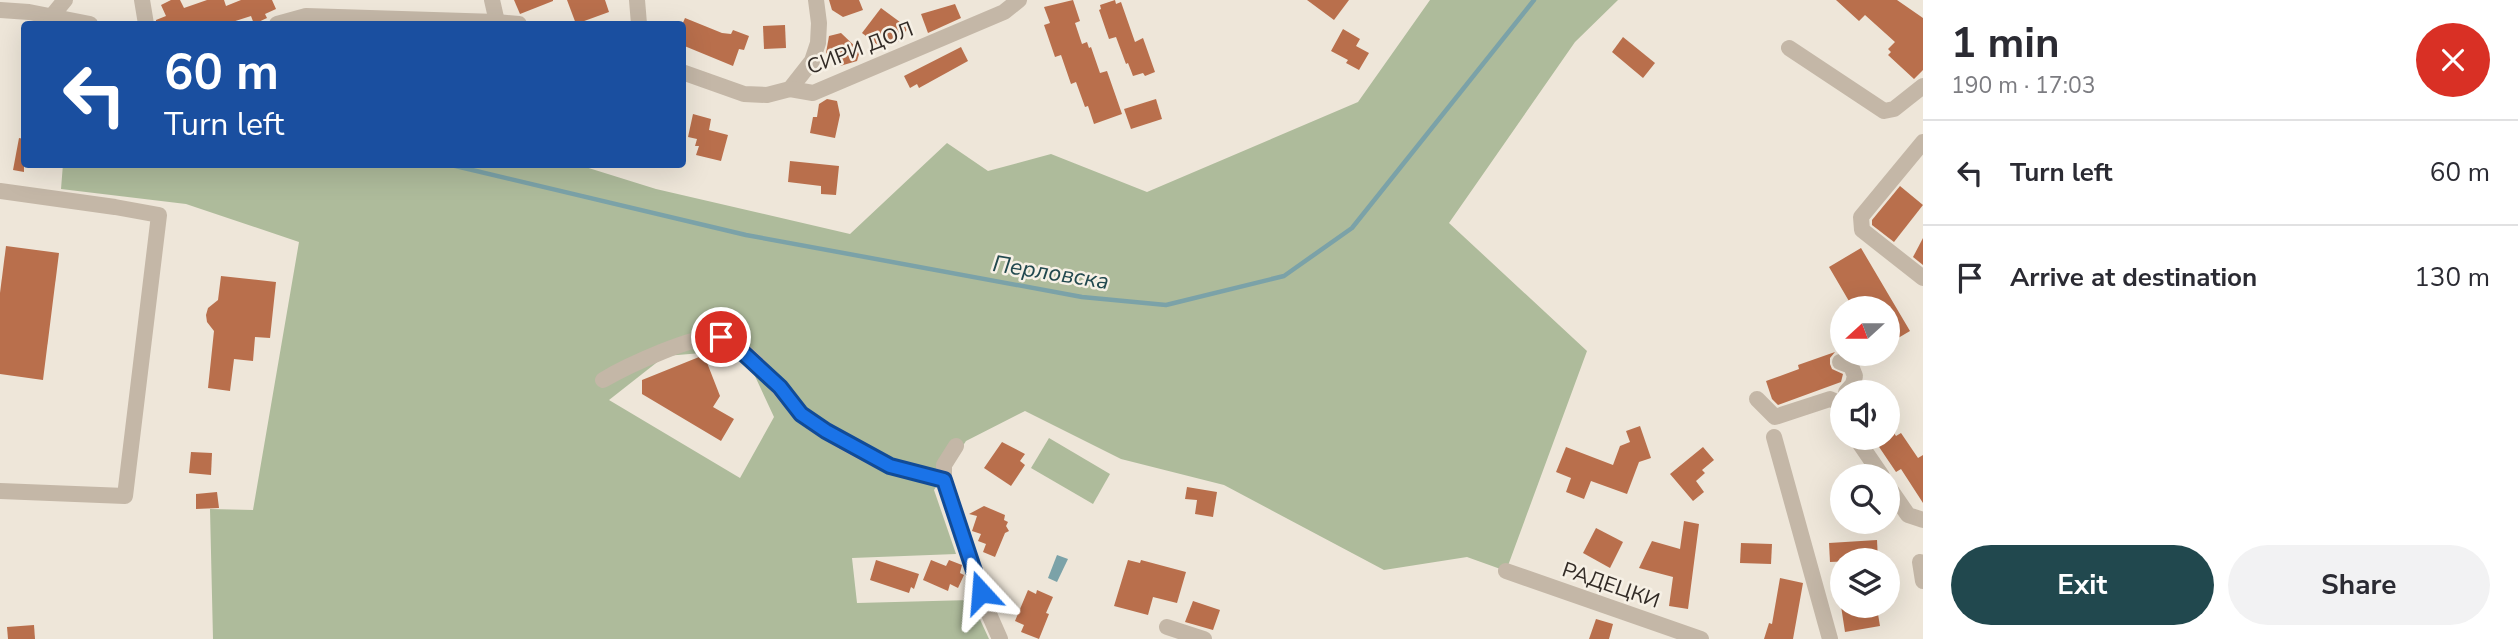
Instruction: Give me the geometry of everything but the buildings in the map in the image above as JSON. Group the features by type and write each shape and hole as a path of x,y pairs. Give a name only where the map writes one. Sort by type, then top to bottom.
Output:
{"street":[{"path":"51,17 65,0"},
{"path":"142,0 146,21"},
{"path":"492,0 496,21"},
{"path":"637,0 639,21"},
{"path":"790,89 812,61 818,43 816,0"},
{"name":"СИРИ ДОЛ","path":"686,73 744,94 767,94 790,89 813,93 1004,12 1019,0"},
{"path":"282,21 306,8 482,21"},
{"path":"0,10 73,21"},
{"path":"1789,48 1884,111 1894,109 1923,86"},
{"path":"1923,142 1861,217 1862,230 1923,278"},
{"path":"0,191 159,215 125,496 0,491"},
{"path":"603,380 623,367 700,338 721,337 741,351 780,387 801,414 826,431 890,466 944,480"},
{"path":"1757,399 1775,417 1830,399"},
{"path":"1774,437 1830,639"},
{"path":"956,446 944,465 944,480 1000,639"},
{"path":"1900,503 1908,515 1923,520"},
{"path":"1920,562 1923,582"},
{"name":"РАДЕЦКИ","path":"1506,571 1701,639"},
{"path":"1167,627 1204,639"}],"green space":[{"path":"1430,0 1618,0 1575,42 1449,223 1587,351 1506,571 1467,557 1384,570 1224,485 1121,459 1025,411 966,441 934,490 956,554 852,558 857,603 971,600 989,639 213,639 210,509 253,510 299,242 186,204 61,189 63,168 589,168 656,189 850,234 947,143 988,171 1051,154 1147,192 1358,102","holes":["727,351 754,374 774,417 740,478 609,400 665,356"]},
{"path":"1049,438 1110,474 1093,504 1031,468"}],"water":[{"path":"1057,555 1068,559 1057,582 1048,578"}],"waterway":[{"name":"Перловска","path":"464,168 746,235 1082,297 1166,305 1284,276 1352,228 1534,0"}],"route":[{"path":"721,337 741,351 780,387 801,414 826,431 890,466 944,480 981,592"}]}
